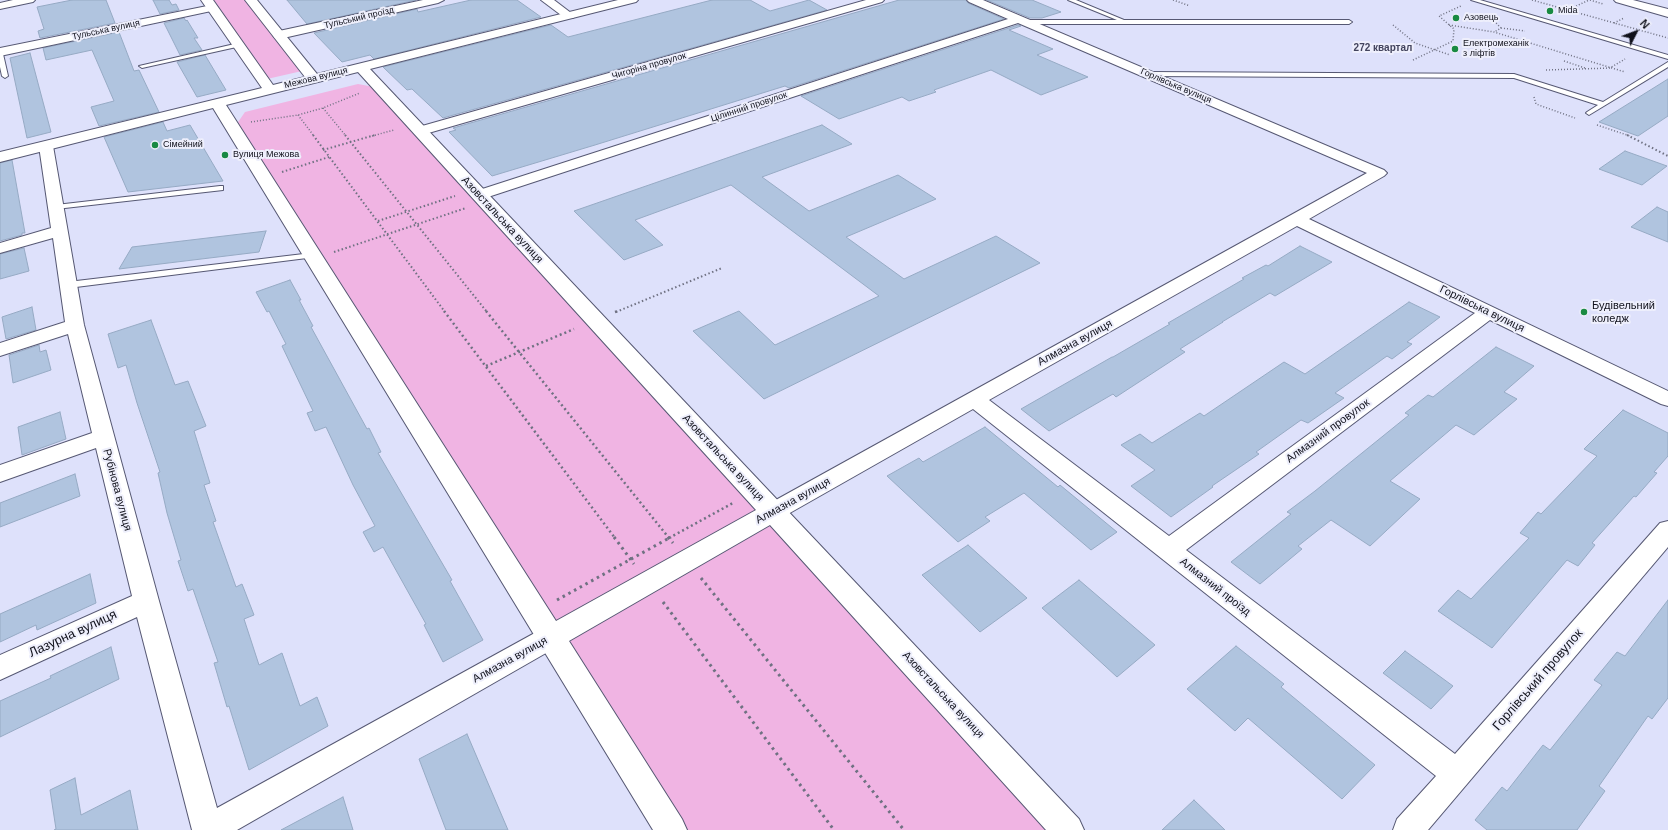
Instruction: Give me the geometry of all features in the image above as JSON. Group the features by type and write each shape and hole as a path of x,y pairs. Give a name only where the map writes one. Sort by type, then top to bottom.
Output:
{"street":[{"path":"0,6 29,0"},
{"path":"251,0 310,74"},
{"name":"Тульський проїзд","path":"280,36 438,0"},
{"path":"546,0 569,16"},
{"name":"Межова вулиця","path":"0,157 254,94 267,84 310,74 330,75 632,0"},
{"name":"Чигоріна провулок","path":"420,131 878,0"},
{"name":"Горлівська вулиця","path":"973,0 1379,173"},
{"path":"1620,0 1668,13"},
{"path":"210,4 267,84"},
{"name":"Тульська вулиця","path":"0,53 210,4"},
{"name":"Цілинний провулок","path":"479,195 1022,21"},
{"name":"Азовстальська вулиця","path":"361,67 1068,830"},
{"path":"330,75 378,86"},
{"path":"231,125 254,94"},
{"path":"217,103 671,830"},
{"name":"Рубінова вулиця","path":"46,146 75,325 146,601 208,830"},
{"name":"Алмазна вулиця","path":"208,830 1379,173"},
{"name":"Горлівська вулиця","path":"1296,219 1668,399"},
{"path":"0,248 60,231"},
{"name":"Алмазний провулок","path":"1168,550 1489,312"},
{"path":"0,350 75,325"},
{"name":"Алмазний проїзд","path":"974,399 1457,774"},
{"path":"0,474 103,437"},
{"name":"Горлівський провулок","path":"1408,830 1668,530"},
{"name":"Лазурна вулиця","path":"0,668 146,601"}],"lane":[{"path":"1071,0 1127,22"},
{"path":"1475,0 1668,57"},
{"path":"1493,5 1499,3"},
{"path":"1022,21 1349,22"},
{"path":"142,66 238,45"},
{"path":"0,53 5,76"},
{"path":"1589,113 1668,64"},
{"path":"1147,74 1514,76 1603,104"},
{"path":"56,207 220,188"},
{"path":"68,285 313,257"}],"path":[{"path":"1380,75 1453,41 1454,29 1439,16 1475,0"},
{"path":"1532,0 1668,38"},
{"path":"1568,10 1588,0"},
{"path":"1393,25 1415,43 1450,55"},
{"path":"1449,25 1494,32 1645,79"},
{"path":"1543,70 1610,68 1628,58"},
{"path":"1564,61 1588,68"},
{"path":"231,125 298,115 323,108 378,86"},
{"path":"323,108 904,830"},
{"path":"298,115 834,830"},
{"path":"323,150 398,129"},
{"path":"1635,138 1668,156"},
{"path":"281,172 329,157"},
{"path":"378,222 407,212 479,195"},
{"path":"313,257 417,224 479,195"},
{"path":"614,312 722,268"},
{"path":"486,366 577,328"},
{"path":"565,596 740,500"}],"shaded area":[{"path":"212,0 246,0 302,71 267,79"},
{"path":"358,84 374,87 1056,830 684,830 236,125 245,112"}],"building":[{"path":"72,0 106,0 115,23 40,38 38,31 44,29 37,7"},
{"path":"153,0 169,0 172,5 176,4 179,10 160,14"},
{"path":"287,0 416,0 307,24"},
{"path":"471,0 517,0 541,17 374,59 370,55 342,62 314,33 417,9 418,12"},
{"path":"712,0 750,0 770,11 809,0 827,10 443,118 412,89 407,90 383,67 551,25 568,37"},
{"path":"899,0 966,0 968,3 1004,19 789,88 785,86 492,176 449,132 456,130 453,128"},
{"path":"987,0 1032,0 1061,12 1042,18 1030,18"},
{"path":"184,18 186,21 187,20 198,38 194,38 202,50 180,55 164,23"},
{"path":"1018,25 1021,26 1009,30 1053,49 1037,55 1088,77 1041,95 991,70 934,90 936,92 909,101 902,97 839,119 801,96"},
{"path":"119,32 134,71 139,70 159,112 99,126 91,107 114,101 92,50 46,60 43,48"},
{"path":"30,53 51,132 27,138 10,58"},
{"path":"205,55 226,90 197,97 177,62"},
{"path":"1668,79 1668,116 1638,136 1599,122"},
{"path":"163,122 167,131 190,125 223,181 128,192 104,137"},
{"path":"822,125 852,144 762,177 809,211 898,175 936,199 846,237 904,279 996,236 1040,263 764,399 693,331 739,311 775,345 879,296 731,185 635,220 663,245 624,260 574,211"},
{"path":"1625,151 1667,166 1642,185 1599,169"},
{"path":"12,160 25,233 0,241 0,163"},
{"path":"1657,207 1668,212 1668,242 1631,227"},
{"path":"266,231 259,252 119,269 132,247"},
{"path":"1300,246 1332,262 1275,296 1270,293 1222,322 1180,349 1185,352 1116,397 1113,394 1049,431 1021,409 1170,324 1168,323 1244,279 1242,278 1266,265 1268,266"},
{"path":"24,248 29,271 0,279 0,254"},
{"path":"290,280 313,326 311,327 367,429 369,428 381,452 378,453 452,580 450,581 483,640 443,662 424,625 426,624 383,547 374,552 363,532 375,526 353,485 326,427 315,431 307,413 313,411 282,346 286,344 269,311 267,312 256,292"},
{"path":"1409,302 1440,317 1407,342 1412,344 1392,359 1387,356 1335,393 1344,398 1308,423 1301,420 1256,452 1259,454 1212,486 1213,487 1171,517 1131,486 1155,470 1121,445 1140,434 1152,443 1200,413 1204,416 1284,362 1305,374"},
{"path":"32,307 36,330 6,339 2,317"},
{"path":"151,320 175,385 188,381 206,426 194,431 210,483 204,485 216,521 213,522 236,587 242,584 254,615 244,619 259,665 282,653 300,706 317,697 328,726 249,770 229,706 227,707 214,663 218,662 193,589 188,591 178,561 181,560 167,513 158,473 160,472 126,365 118,368 108,334"},
{"path":"39,345 40,352 46,350 51,370 13,383 9,355"},
{"path":"1496,347 1534,366 1504,392 1517,399 1474,435 1456,425 1390,481 1420,499 1370,546 1331,520 1298,546 1302,549 1260,584 1231,562 1291,514 1287,512 1409,415 1405,413 1428,395 1433,397"},
{"path":"1623,410 1668,433 1668,456 1654,472 1657,473 1636,497 1634,496 1592,543 1595,545 1578,566 1567,560 1492,648 1438,611 1458,590 1471,599 1529,538 1520,533 1538,512 1541,514 1597,456 1584,449"},
{"path":"60,412 66,439 22,455 18,427"},
{"path":"985,427 1058,487 1060,485 1117,532 1091,550 1024,493 985,517 990,521 958,542 887,476 919,458 923,462"},
{"path":"75,474 80,496 0,527 0,503"},
{"path":"968,545 1027,598 980,632 922,575"},
{"path":"90,574 96,603 37,630 36,625 0,642 0,614"},
{"path":"1079,580 1155,645 1117,677 1042,608"},
{"path":"1668,600 1668,698 1652,719 1648,716 1599,786 1605,791 1577,830 1487,830 1475,820 1502,787 1507,791 1543,745 1550,750 1602,685 1594,680 1617,652 1625,656"},
{"path":"1236,646 1284,684 1281,687 1375,765 1342,799 1248,718 1235,731 1187,689"},
{"path":"111,647 119,679 0,737 0,701 51,678 50,676"},
{"path":"1405,651 1453,686 1431,709 1383,673"},
{"path":"467,734 508,830 446,830 419,759"},
{"path":"75,778 81,815 130,790 138,830 54,830 56,829 50,790"},
{"path":"343,797 353,830 281,830"},
{"path":"1194,800 1225,830 1162,830"}],"place":[{"name":"Mida","path":"1550,11"},
{"name":"Азовець","path":"1456,18"},
{"name":"Електромеханік з ліфтів","path":"1455,49"},
{"name":"Сімейний","path":"155,145"},
{"name":"Вулиця Межова","path":"225,155"},
{"name":"Будівельний коледж","path":"1584,312"}],"district":[{"name":"272 квартал","path":"1383,48"}]}
